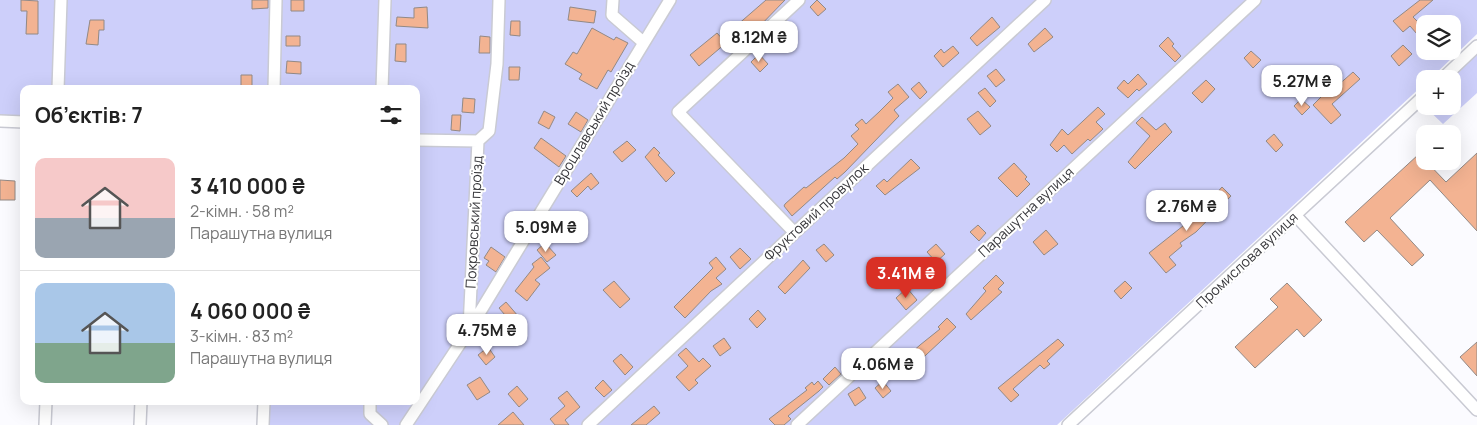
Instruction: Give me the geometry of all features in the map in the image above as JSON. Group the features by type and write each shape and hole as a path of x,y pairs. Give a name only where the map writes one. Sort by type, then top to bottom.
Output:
{"street":[{"path":"58,85 61,0"},
{"path":"274,85 276,0"},
{"path":"382,85 385,0"},
{"name":"Покровський проїзд","path":"469,330 478,141 489,131 497,64 499,0"},
{"path":"613,0 612,15 643,42"},
{"name":"Вроцлавський проїзд","path":"420,404 469,330 670,0"},
{"path":"794,232 678,112 798,0"},
{"name":"Фруктовий провулок","path":"588,425 1045,0"},
{"name":"Парашутна вулиця","path":"797,425 1255,0"},
{"path":"1452,70 1477,46"},
{"name":"Промислова вулиця","path":"1068,425 1416,103"},
{"path":"0,121 20,122"},
{"path":"420,140 478,141"},
{"path":"1296,216 1477,410"},
{"path":"45,425 46,405"},
{"path":"140,425 141,405"},
{"path":"263,425 264,405"},
{"path":"370,405 370,414 382,425"},
{"name":"Вроцлавський проїзд","path":"406,425 419,405"}],"shaded area":[{"path":"0,0 1477,0 1477,34 1461,49 1461,15 1416,15 1416,60 1450,60 1439,70 1416,70 1416,91 1057,425 263,425 264,405 420,405 420,85 20,85 20,122 0,121"},
{"path":"1477,53 1477,93 1461,108 1461,70 1459,70"},
{"path":"1434,115 1453,115 1443,124"}],"building":[{"path":"21,0 38,1 38,34 26,34 27,11 21,11"},
{"path":"252,0 268,0 268,8 252,9"},
{"path":"291,0 304,0 304,11 291,11"},
{"path":"766,0 785,0 755,31 752,28 735,42 728,33"},
{"path":"817,0 826,9 818,16 810,7"},
{"path":"1420,0 1433,0 1413,17 1416,20 1416,33 1410,26 1403,32 1393,21"},
{"path":"427,7 428,28 396,26 397,17 414,18 414,8"},
{"path":"570,7 596,11 594,23 568,20"},
{"path":"992,17 1000,27 977,46 970,38"},
{"path":"90,20 104,20 104,30 99,30 98,45 86,44"},
{"path":"511,21 520,21 520,36 510,35"},
{"path":"789,27 797,36 788,44 780,35"},
{"path":"592,28 614,40 616,37 628,43 611,72 608,70 597,89 579,79 582,74 565,64 573,52 577,54"},
{"path":"1045,28 1053,37 1034,52 1028,44"},
{"path":"717,33 726,43 699,66 690,55"},
{"path":"286,36 300,36 300,46 286,46"},
{"path":"480,36 490,37 490,53 479,53"},
{"path":"1168,37 1174,44 1172,46 1181,56 1175,62 1159,46"},
{"path":"396,44 406,44 406,62 395,61"},
{"path":"1403,45 1412,54 1399,66 1391,56"},
{"path":"953,46 959,53 943,67 934,56 941,49 944,53"},
{"path":"1251,51 1261,60 1253,68 1244,58"},
{"path":"759,54 768,64 760,72 751,62"},
{"path":"287,61 301,62 301,74 286,73"},
{"path":"509,67 520,67 519,80 509,80"},
{"path":"996,69 1005,80 996,87 987,76"},
{"path":"1353,72 1360,79 1332,104 1341,115 1331,124 1313,105 1334,84 1336,87"},
{"path":"1138,74 1147,84 1139,91 1137,89 1128,98 1117,88 1124,80 1128,84"},
{"path":"241,75 252,75 252,85 241,85"},
{"path":"1206,80 1215,89 1202,103 1192,93"},
{"path":"919,82 927,92 920,99 911,89"},
{"path":"898,84 909,97 894,110 899,116 845,172 837,179 835,177 792,216 784,206 785,204 804,187 806,188 844,158 858,144 851,136 859,129 855,125 862,119 866,124 879,112 893,98 888,92"},
{"path":"985,88 996,101 990,107 978,93"},
{"path":"463,98 475,99 474,113 462,112"},
{"path":"1301,99 1310,107 1302,115 1294,106"},
{"path":"1098,107 1105,114 1096,122 1103,129 1090,141 1088,139 1072,154 1064,145 1057,152 1050,145 1062,129 1068,135"},
{"path":"544,111 555,117 549,129 538,123"},
{"path":"978,111 991,126 980,135 967,119"},
{"path":"576,112 588,120 581,132 568,124"},
{"path":"452,115 461,115 460,131 451,130"},
{"path":"1142,117 1156,130 1165,123 1172,132 1135,169 1128,162 1150,136 1136,123"},
{"path":"1274,134 1283,145 1276,152 1266,141"},
{"path":"541,138 566,156 559,167 534,148"},
{"path":"627,141 636,150 622,162 613,152"},
{"path":"654,147 660,153 658,155 675,173 666,182 645,157"},
{"path":"1477,153 1477,231 1430,180 1390,218 1424,255 1412,266 1377,230 1364,242 1345,222 1416,157 1416,170 1434,170 1446,182"},
{"path":"911,159 920,168 885,195 876,186 884,179 887,182"},
{"path":"1014,163 1027,177 1025,179 1030,184 1017,197 998,178"},
{"path":"591,173 599,183 591,190 588,186 577,197 571,191"},
{"path":"0,180 15,181 15,200 0,200"},
{"path":"1222,187 1231,196 1196,232 1180,243 1182,246 1169,257 1176,265 1166,273 1149,253 1198,214"},
{"path":"978,225 986,233 979,241 970,232"},
{"path":"1046,230 1058,244 1044,255 1033,242"},
{"path":"545,243 556,255 547,262 537,250"},
{"path":"824,244 834,255 826,262 816,250"},
{"path":"936,244 945,254 936,262 927,252"},
{"path":"491,247 505,257 496,272 486,265 489,261 484,258"},
{"path":"740,248 751,259 740,269 730,257"},
{"path":"541,257 550,268 535,280 540,284 527,301 515,291 534,267 532,264"},
{"path":"716,257 726,269 716,278 722,284 711,291 685,318 674,307 713,268 709,263"},
{"path":"803,260 810,268 785,294 778,287"},
{"path":"996,275 1004,283 998,289 1002,292 971,320 966,314 986,291 983,288"},
{"path":"614,281 630,299 620,308 603,290"},
{"path":"1125,281 1132,288 1121,299 1114,291"},
{"path":"1287,283 1322,320 1304,337 1297,329 1255,368 1235,347 1278,307 1270,299"},
{"path":"907,288 917,300 906,310 896,298"},
{"path":"506,302 518,316 511,322 499,308"},
{"path":"758,310 766,319 757,328 749,319"},
{"path":"947,318 956,327 912,368 901,355 908,349 911,353 940,329 938,327"},
{"path":"498,324 507,334 499,341 490,331"},
{"path":"724,338 731,348 720,356 713,346"},
{"path":"1058,339 1064,345 1047,361 1050,364 1044,369 1040,365 1013,389 1019,395 1011,402 998,388"},
{"path":"1477,342 1477,376 1460,357"},
{"path":"488,347 495,357 486,365 478,355"},
{"path":"686,348 699,362 703,358 711,366 695,380 698,383 689,391 676,377 688,366 678,355"},
{"path":"621,354 633,367 625,375 613,361"},
{"path":"835,367 841,374 829,385 823,379"},
{"path":"480,377 490,392 477,400 467,385"},
{"path":"603,380 612,390 604,397 595,388"},
{"path":"818,381 823,387 788,416 791,419 784,425 775,425 769,419 807,390 805,388 812,382 814,385"},
{"path":"883,381 891,391 883,398 875,388"},
{"path":"517,386 528,399 519,407 508,394"},
{"path":"859,387 866,398 855,406 848,394"},
{"path":"567,391 580,407 565,420 569,425 555,425 550,419 565,406 558,398"},
{"path":"654,406 660,413 646,425 631,425"},
{"path":"513,412 524,425 498,425"}]}
